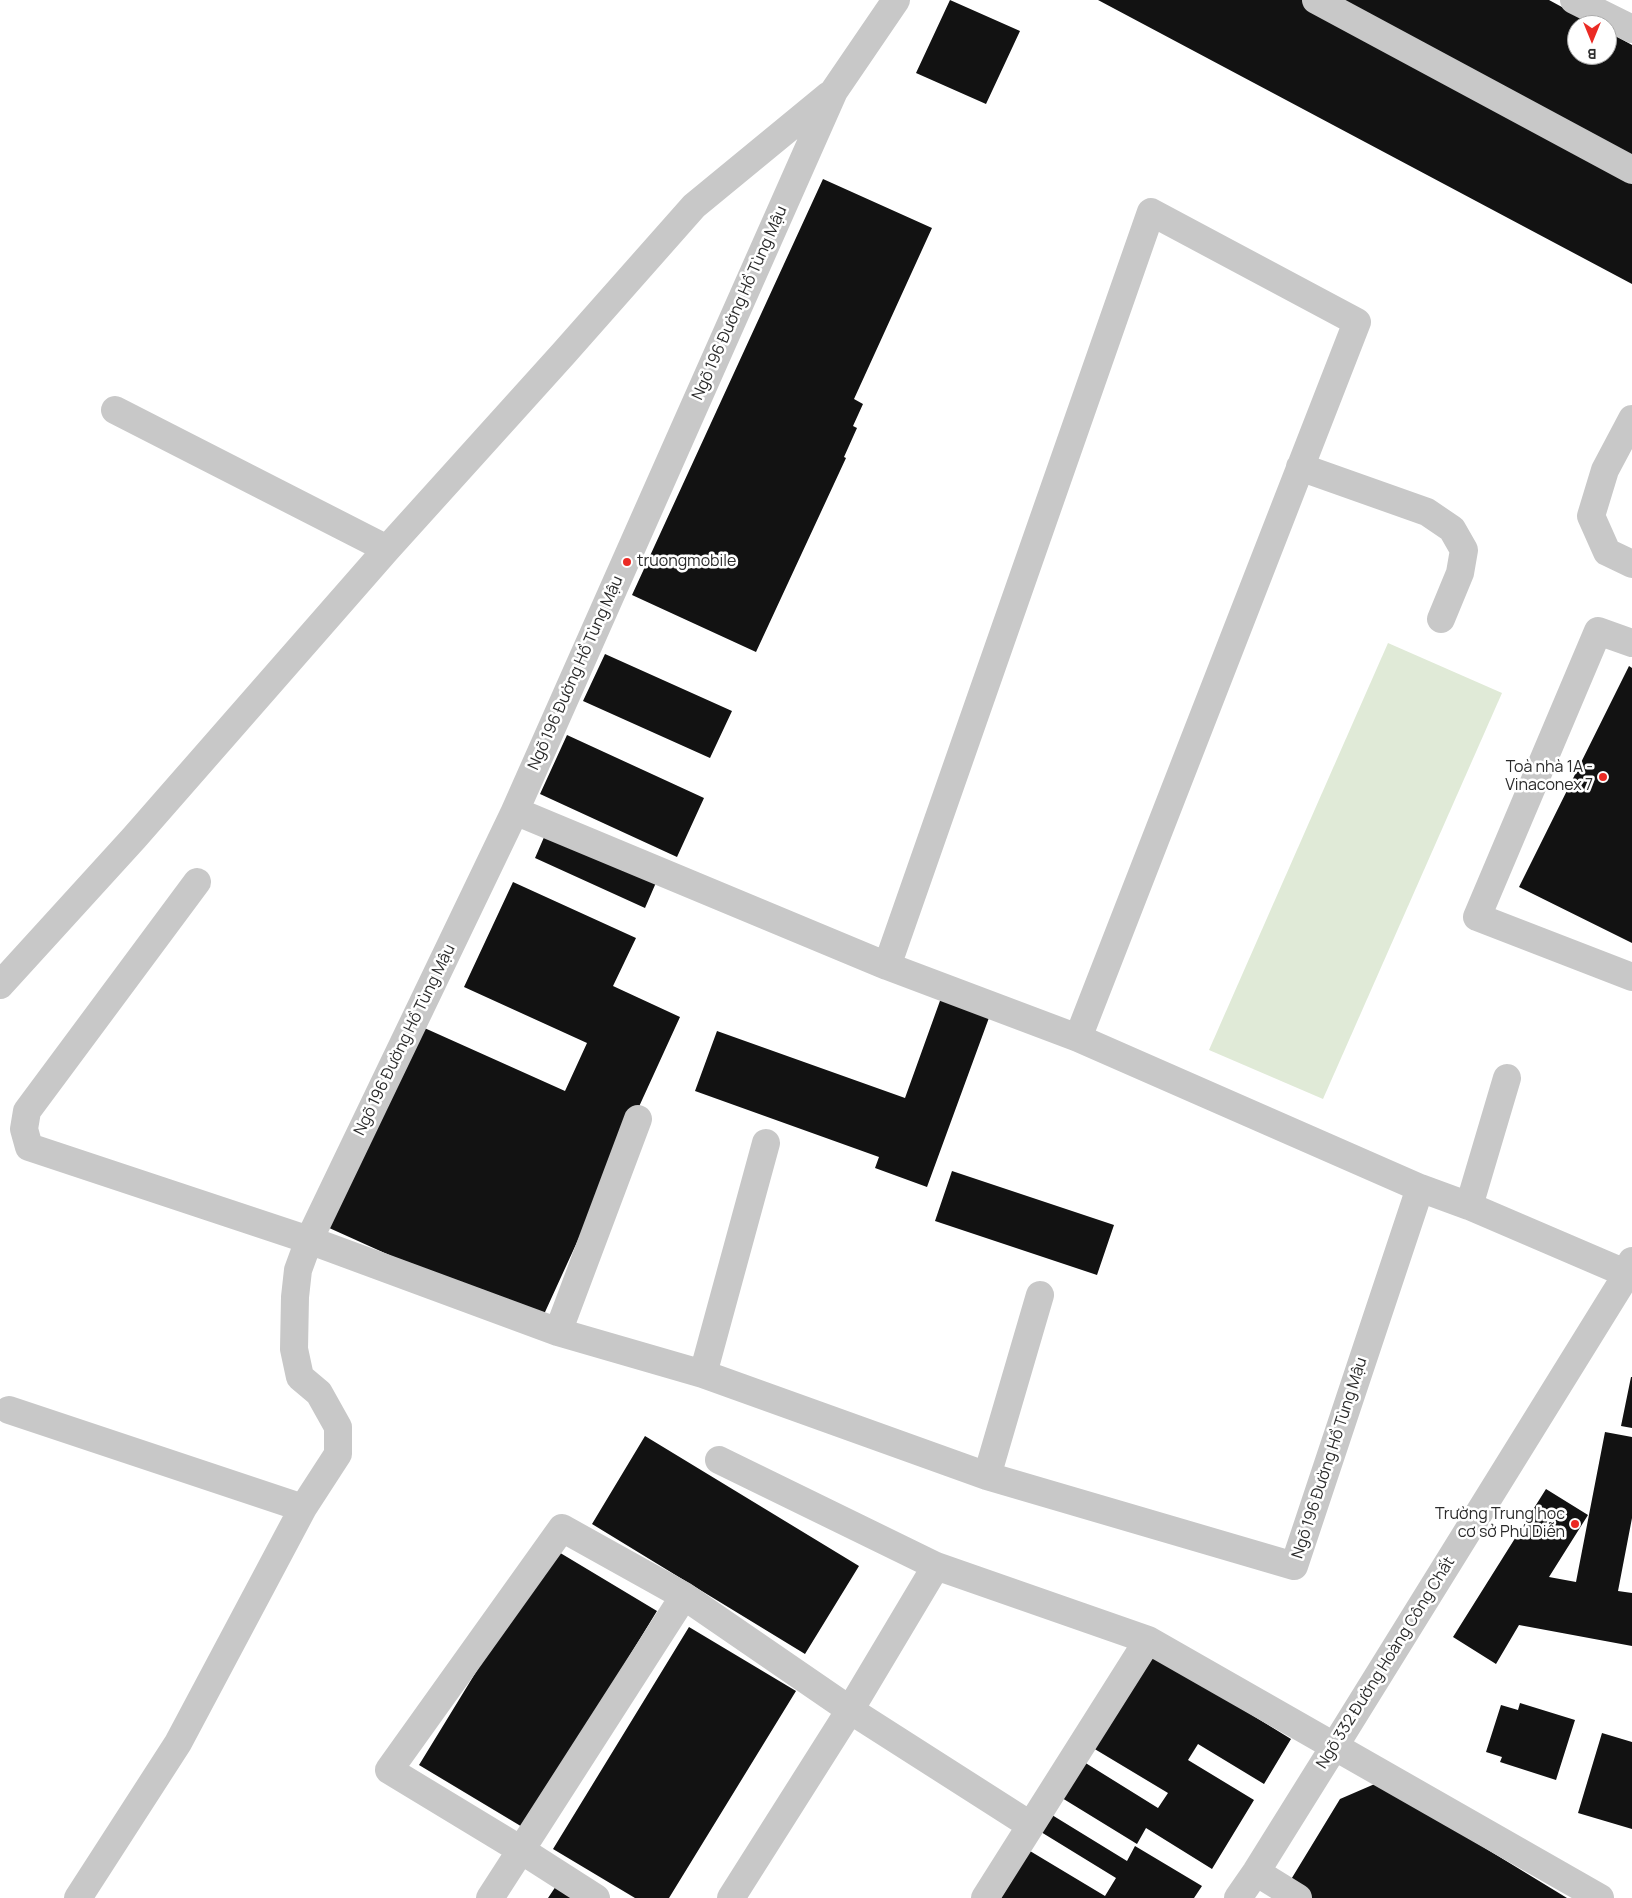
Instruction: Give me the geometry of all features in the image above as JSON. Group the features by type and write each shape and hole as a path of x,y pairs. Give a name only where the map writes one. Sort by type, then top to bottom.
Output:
{"street":[{"name":"Ngõ 196 Đường Hồ Tùng Mậu","path":"78,1898 178,1743 303,1508 338,1454 338,1426 319,1393 300,1377 294,1349 295,1297 298,1270 309,1240 515,811 834,90 896,0"},
{"path":"1316,0 1632,170"},
{"path":"1574,0 1632,29"},
{"path":"0,984 134,838 387,549 564,354 694,206 834,90"},
{"path":"887,966 1151,212 1357,322 1078,1038"},
{"path":"115,410 387,549"},
{"path":"1632,419 1605,470 1591,516 1607,552 1632,564"},
{"path":"1300,467 1427,512 1452,529 1464,550 1460,573 1441,619"},
{"path":"1632,643 1598,631 1477,917 1632,977"},
{"name":"Ngõ 332 Đường Hoàng Công Chất","path":"515,811 887,966 1078,1038 1420,1188 1630,1270 1256,1872 1238,1898"},
{"path":"196,882 27,1111 24,1129 30,1147 309,1240 558,1332 703,1374 987,1476 1040,1295"},
{"path":"1469,1206 1507,1078"},
{"path":"558,1332 638,1119"},
{"path":"703,1374 766,1143"},
{"name":"Ngõ 196 Đường Hồ Tùng Mậu","path":"987,1476 1294,1566 1420,1188"},
{"path":"9,1410 303,1508"},
{"path":"718,1460 936,1566 1148,1640 1600,1898"},
{"path":"596,1898 389,1770 562,1528 684,1596 850,1710 1030,1825"},
{"path":"731,1898 850,1710 936,1566"},
{"path":"490,1898 684,1596"},
{"path":"984,1898 1148,1640"},
{"path":"1256,1872 1298,1898"}],"green space":[{"path":"1388,643 1502,693 1323,1099 1209,1050"}],"building":[{"path":"950,0 1020,31 986,104 916,73"},
{"path":"1098,0 1303,0 1632,175 1632,284"},
{"path":"1324,0 1549,0 1577,15 1567,15 1567,65 1617,65 1617,37 1632,45 1632,164"},
{"path":"823,179 932,228 854,399 863,404 853,426 857,428 844,457 846,458 756,652 632,595"},
{"path":"605,654 732,711 710,758 583,701"},
{"name":"Toà nhà 1A - Vinaconex 7","path":"1629,666 1632,668 1632,943 1519,887"},
{"path":"567,735 704,798 677,857 540,794"},
{"path":"548,828 658,878 645,908 535,858"},
{"path":"513,882 636,938 613,986 680,1017 540,1323 327,1227 420,1026 565,1091 587,1043 464,987"},
{"path":"941,998 990,1015 927,1187 875,1168 879,1157 695,1091 717,1031 905,1098"},
{"path":"952,1171 1114,1225 1097,1275 935,1221"},
{"path":"1632,1377 1632,1428 1621,1426"},
{"path":"1605,1432 1632,1437 1632,1518 1618,1591 1632,1593 1632,1646 1519,1625 1496,1664 1453,1637 1546,1489 1588,1515 1549,1577 1576,1582"},
{"path":"645,1436 859,1566 805,1654 592,1524"},
{"path":"552,1548 657,1611 524,1828 419,1765"},
{"path":"689,1627 796,1691 669,1898 635,1898 553,1849"},
{"path":"1151,1653 1291,1739 1264,1784 1198,1744 1188,1760 1254,1800 1212,1869 1146,1828 1137,1844 1062,1798 1084,1762 1158,1808 1168,1793 1093,1748"},
{"path":"1520,1703 1575,1720 1556,1780 1500,1762 1502,1757 1486,1752 1501,1705 1518,1710"},
{"path":"1602,1733 1632,1742 1632,1829 1578,1813"},
{"path":"1377,1783 1567,1898 1307,1898 1287,1886 1340,1799"},
{"path":"1052,1815 1127,1861 1135,1846 1202,1886 1194,1898 1001,1898 1030,1851 1105,1896 1116,1878 1041,1832"},
{"path":"556,1886 576,1898 548,1898"}],"place":[{"name":"truongmobile","path":"627,562"},
{"name":"Toà nhà 1A - Vinaconex 7","path":"1603,777"},
{"name":"Trường Trung học cơ sở Phú Diễn","path":"1575,1524"}]}
